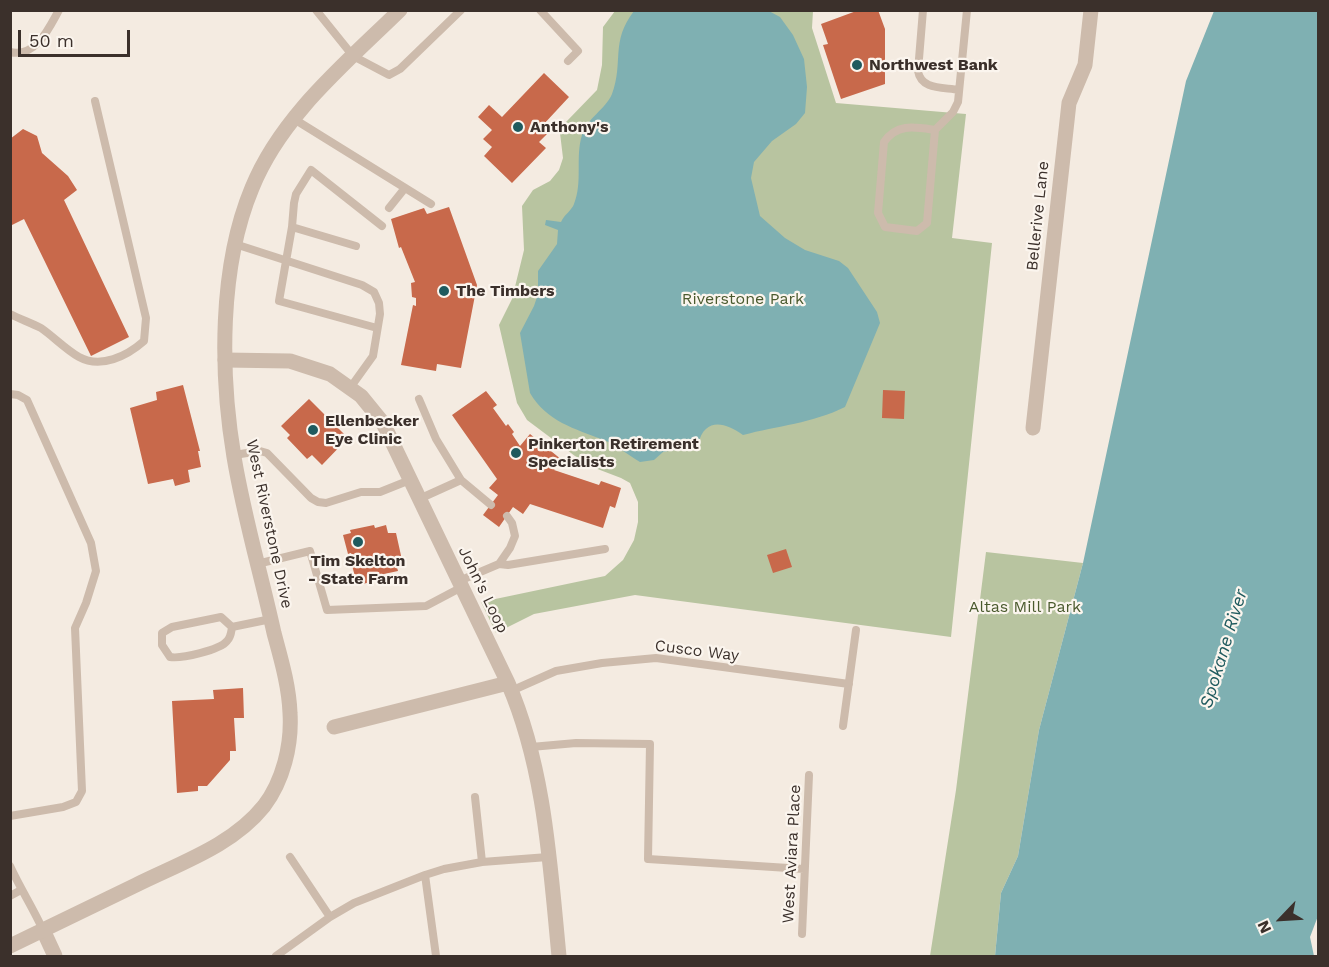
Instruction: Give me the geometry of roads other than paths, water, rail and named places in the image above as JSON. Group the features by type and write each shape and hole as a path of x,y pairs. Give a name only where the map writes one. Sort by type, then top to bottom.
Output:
{"street":[{"name":"West Riverstone Drive","path":"10,946 214,847 250,821 277,786 290,739 290,713 286,682 257,564 234,455 225,360 228,277 238,227 252,186 276,141 309,99 400,10"},
{"name":"Bellerive Lane","path":"1033,428 1069,103 1085,65 1091,10"},
{"name":"John's Loop","path":"225,360 290,361 330,374 361,396 382,423 509,687 531,747 548,857 559,957"},
{"path":"334,727 509,687"},
{"path":"43,930 55,957"}],"lane":[{"path":"10,52 16,53 28,49 40,41 59,10"},
{"path":"316,10 353,56 389,75 400,69 461,10"},
{"path":"540,10 578,51 568,61"},
{"path":"923,10 919,79 926,85 959,90"},
{"path":"935,130 902,127 890,134 884,142 878,213 885,226 917,231 927,223 935,130 953,112 957,102 968,10"},
{"path":"10,314 40,328 90,362 120,357 144,341 146,318 95,101"},
{"path":"294,119 431,204"},
{"path":"377,328 279,301 296,194 311,170 382,226"},
{"path":"389,208 405,188"},
{"path":"292,227 356,246"},
{"path":"234,244 362,285 374,292 379,303 374,356 350,388"},
{"path":"10,394 27,400 91,543 96,571 75,628 82,791 76,802 63,807 10,816"},
{"path":"419,399 435,439 461,480 490,505"},
{"path":"234,455 260,451 267,453 311,498 318,502 326,503 361,492 380,492 410,480"},
{"path":"419,499 461,480"},
{"path":"257,564 310,551 327,610 426,606 460,584 500,564 515,536 512,523 507,516"},
{"path":"500,564 508,566 605,549"},
{"path":"221,617 232,627 230,639 223,645 179,658 170,657 162,645 162,633 172,627 221,617"},
{"path":"232,627 271,619"},
{"path":"843,726 856,630"},
{"name":"Cusco Way","path":"509,687 556,671 602,663 656,658 849,684"},
{"path":"531,747 576,743 650,744 648,859 804,869"},
{"name":"West Aviara Place","path":"802,934 809,775"},
{"path":"475,797 482,862"},
{"path":"290,856 330,917"},
{"path":"276,957 330,917 354,903 444,868 482,862 548,857"},
{"path":"10,866 43,930"},
{"path":"425,875 436,957"},
{"path":"10,896 21,891"}],"water":[{"path":"767,10 780,17 793,35 804,59 807,87 805,113 796,124 772,141 754,162 751,178 760,216 785,238 805,250 839,261 848,268 877,312 880,323 845,407 808,421 743,435 729,427 716,424 705,429 698,444 663,452 654,460 640,462 609,442 562,423 544,411 530,393 520,333 538,294 538,271 557,244 558,230 545,225 546,220 561,222 574,204 577,196 582,135 584,129 612,94 622,33 634,11"},
{"name":"Spokane River","path":"1214,11 1318,11 1318,916 1310,937 1314,956 995,956 1001,893 1018,856 1039,730 1083,563 1186,81"}],"place":[{"name":"Northwest Bank","path":"857,65"},
{"name":"Anthony's","path":"518,127"},
{"name":"The Timbers","path":"444,291"},
{"name":"Ellenbecker Eye Clinic","path":"313,430"},
{"name":"Pinkerton Retirement Specialists","path":"516,453"},
{"name":"Tim Skelton - State Farm","path":"358,542"}],"park label":[{"name":"Riverstone Park","path":"743,299"},
{"name":"Altas Mill Park","path":"1025,607"}]}
